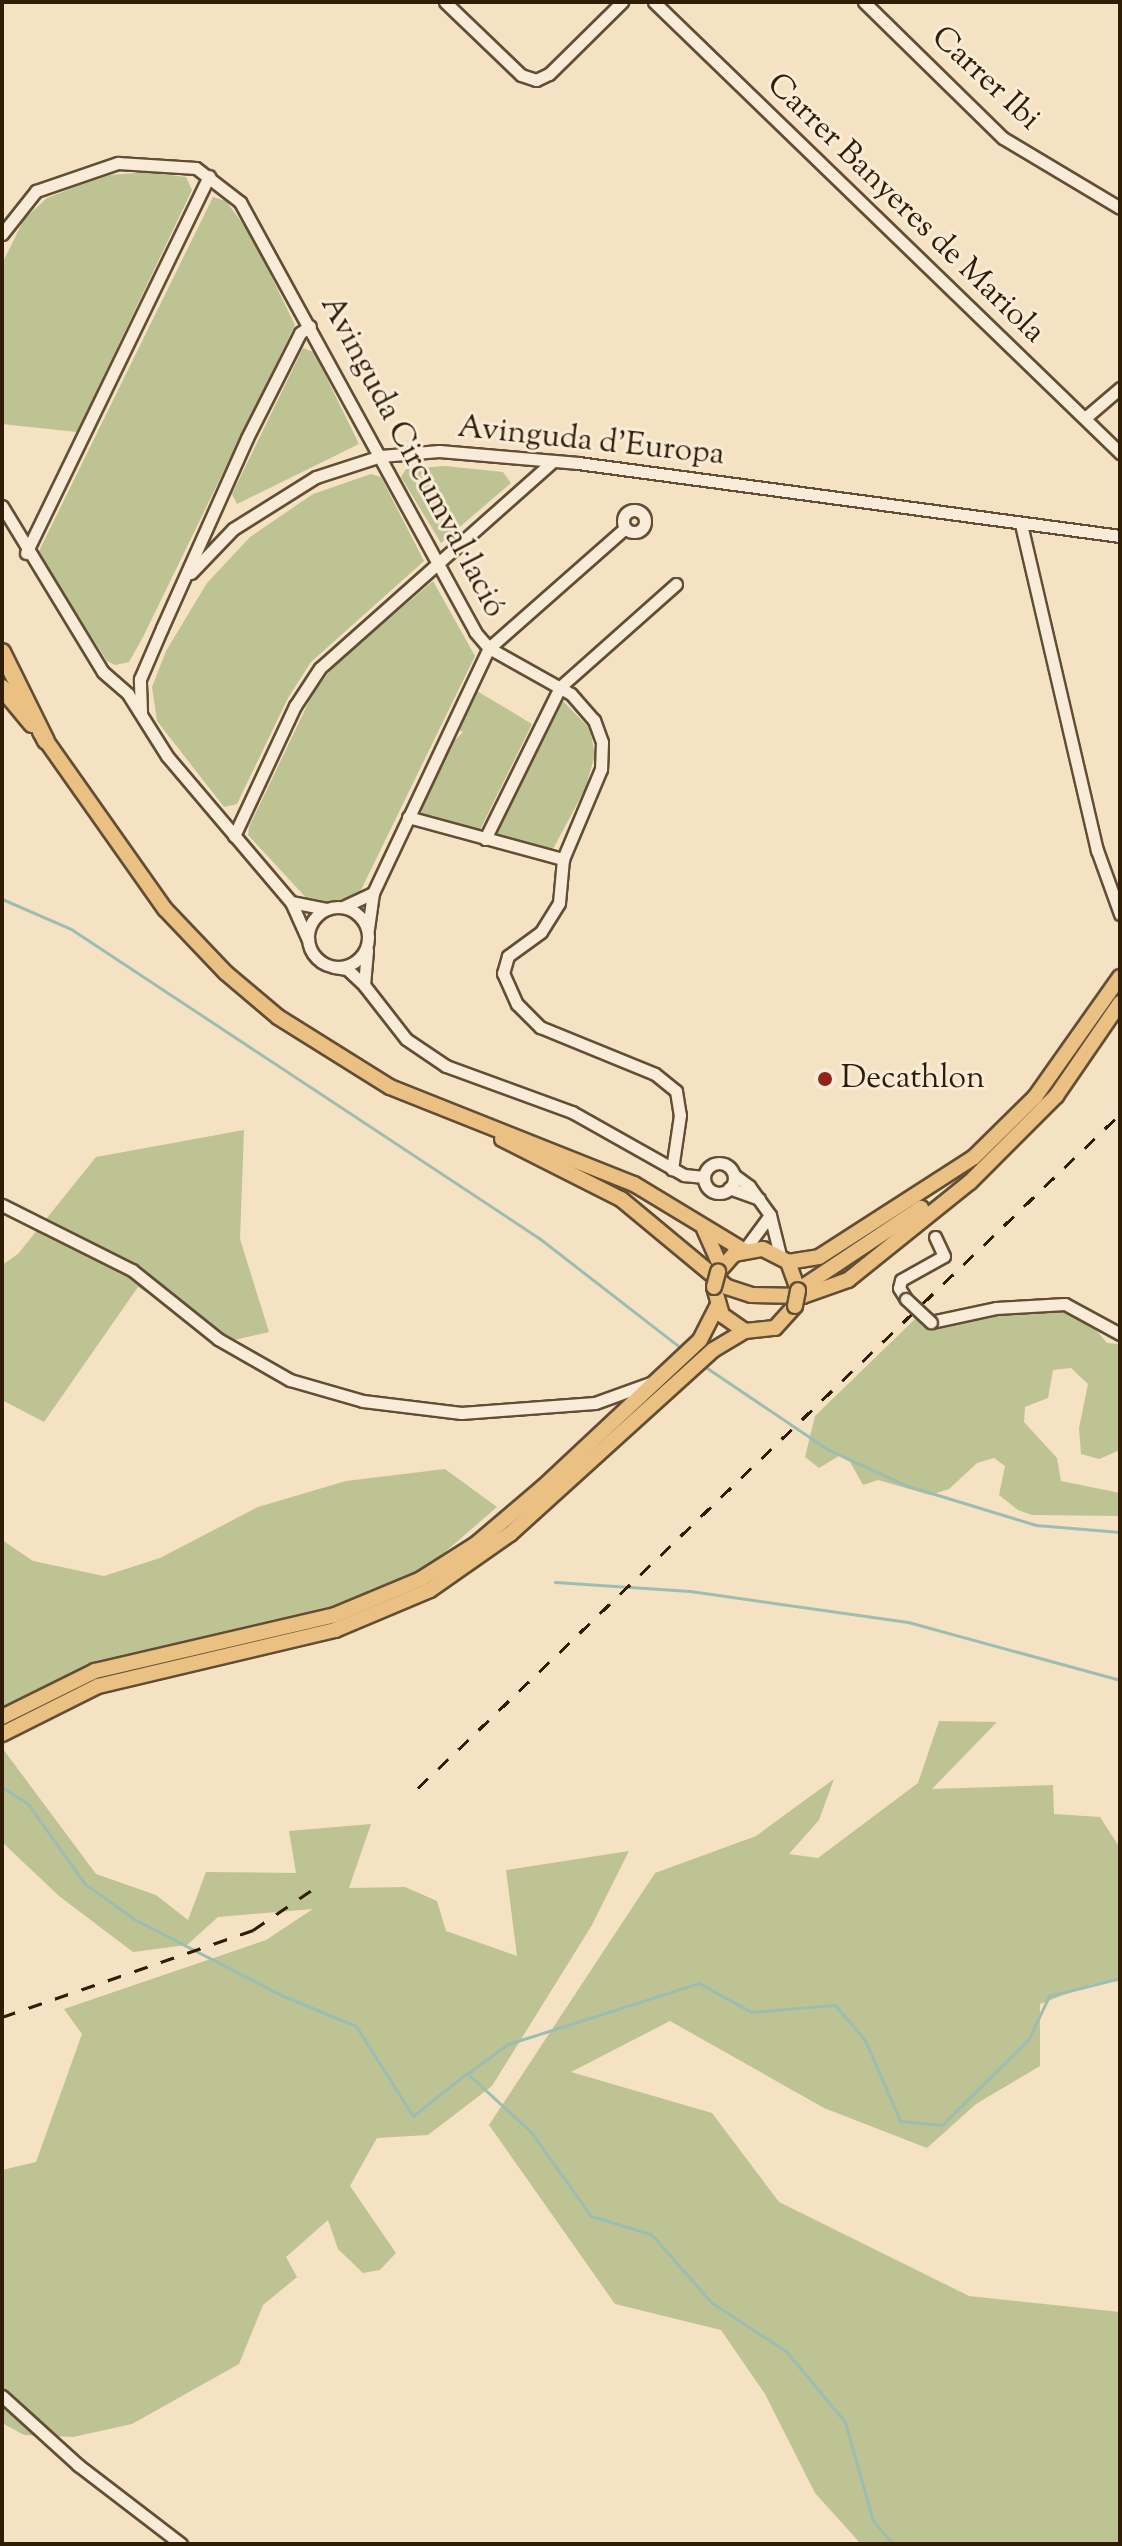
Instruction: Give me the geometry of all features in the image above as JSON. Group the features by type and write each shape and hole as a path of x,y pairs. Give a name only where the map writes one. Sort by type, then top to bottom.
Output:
{"highway":[{"path":"2,652 46,741"},
{"path":"2,688 46,741"}],"main road":[{"path":"2,668 46,741 165,909 226,973 311,1041 429,1106 621,1199 651,1219 704,1272 738,1291 767,1297 803,1296 848,1280 991,1160 1056,1096 1120,1003"},
{"path":"429,1106 634,1184 703,1229 744,1250 784,1258 819,1257 974,1157 1035,1097 1120,977"},
{"path":"2,1734 98,1686 335,1630 430,1590 510,1534 713,1350 745,1331 775,1328 797,1298 991,1160"},
{"path":"703,1229 719,1270"},
{"path":"744,1250 719,1270 714,1287 717,1306 728,1322 745,1331"},
{"path":"784,1258 797,1298"},
{"path":"2,1717 95,1671 324,1618 401,1590 476,1544 658,1380 704,1334 717,1306"}],"street":[{"path":"445,2 521,75 536,80 549,74 622,2"},
{"name":"Carrer Banyeres de Mariola","path":"654,2 1120,453"},
{"name":"Carrer Ibi","path":"871,4 1013,145 1120,208"},
{"name":"Avinguda Circumval·lació","path":"2,234 36,191 98,167 159,162 209,176 240,202 255,223 381,456 436,567 489,648 560,687 588,711 602,742 598,782 563,859 559,903 550,923 504,965 510,992 527,1017 552,1035 646,1069 676,1091 680,1115 672,1169"},
{"path":"26,553 209,176"},
{"path":"142,717 140,679 191,573 247,438 300,333 310,326"},
{"path":"1085,418 1120,388"},
{"name":"Avinguda d'Europa","path":"191,573 233,529 289,490 381,456 439,451 1120,536"},
{"path":"234,836 311,679 551,463"},
{"path":"2,506 26,553 103,672 128,694 167,756 291,902 313,955 334,967 347,969 364,985 392,1026 431,1057 480,1082 584,1118 693,1179 704,1177 715,1163 725,1164 770,1215 784,1258"},
{"path":"1021,524 1097,850 1120,914"},
{"path":"364,985 373,893 489,648 625,528"},
{"path":"485,839 560,687 676,584"},
{"path":"408,817 563,859"},
{"path":"291,902 328,909 359,904 373,893"},
{"path":"341,907 362,917 368,934"},
{"path":"308,940 310,925 328,909"},
{"path":"334,967 351,965 367,947"},
{"path":"729,1188 734,1175"},
{"path":"704,1177 716,1192 729,1188 759,1199"},
{"path":"2,1205 132,1270 211,1334 290,1380 363,1401 476,1412 595,1403 658,1380"},
{"path":"744,1250 770,1215"},
{"path":"935,1237 944,1256 901,1280 899,1288 906,1299 931,1322 996,1308 1065,1304 1120,1334"},
{"path":"2,2396 99,2483 181,2544"}],"green space":[{"path":"147,172 186,177 192,190 77,432 2,424 2,264 24,219 47,198 75,187 110,175"},
{"path":"213,197 226,201 251,235 295,325 143,637 129,662 115,665 107,661 38,553"},
{"path":"303,348 314,352 359,444 237,504 232,494"},
{"path":"445,466 503,472 511,483 441,543 401,477 406,469"},
{"path":"371,474 381,477 424,561 311,662 288,698 237,804 224,807 157,721 152,687 166,651 207,583 250,537 313,494"},
{"path":"433,581 475,656 356,899 310,902 248,835 249,827 313,693 333,667"},
{"path":"477,691 532,724 479,832 424,818 421,810 453,742 463,732 459,730"},
{"path":"563,701 590,729 595,755 585,789 552,851 495,833 558,702"},
{"path":"244,1130 240,1239 269,1332 225,1342 138,1287 44,1422 2,1400 2,1265 18,1254 96,1157"},
{"path":"1064,1312 1089,1322 1107,1343 1120,1344 1120,1450 1099,1459 1081,1454 1079,1428 1088,1384 1071,1368 1053,1370 1048,1398 1025,1407 1024,1422 1057,1458 1061,1481 1120,1493 1120,1516 1032,1515 1018,1510 999,1495 1005,1466 994,1458 977,1463 949,1489 930,1495 878,1480 863,1485 850,1462 839,1456 819,1468 805,1457 815,1416 915,1319 935,1329 990,1316"},
{"path":"445,1469 497,1507 401,1590 313,1620 90,1673 2,1721 2,1540 33,1561 104,1576 160,1558 258,1507 346,1481"},
{"path":"939,1721 997,1722 932,1789 1053,1785 1054,1814 1100,1817 1120,1848 1120,1981 1092,1984 1040,2004 1040,2066 976,2104 927,2148 824,2108 670,2021 571,2072 712,2113 779,2202 969,2296 1120,2312 1120,2544 861,2544 815,2493 765,2394 721,2330 615,2304 489,2125 655,1873 756,1836 834,1779 819,1820 789,1854 818,1858 918,1783"},
{"path":"3,1749 96,1874 156,1895 188,1920 206,1872 296,1873 289,1831 371,1824 349,1888 405,1887 437,1901 446,1931 517,1956 506,1870 629,1851 592,1925 492,2086 428,2135 377,2138 350,2186 396,2253 380,2270 363,2273 338,2249 328,2220 286,2257 297,2277 263,2305 239,2364 132,2424 73,2437 24,2435 2,2423 2,2170 36,2162 82,2034 64,2009 266,1940 313,1909 218,1917 187,1945 133,1952 59,1896 2,1842"}],"waterway":[{"path":"2,899 71,929 539,1238 682,1349"},
{"path":"704,1366 827,1449 905,1485 1036,1525 1120,1532"},
{"path":"555,1582 690,1591 908,1622 1120,1680"},
{"path":"2,1787 28,1804 85,1884 134,1919 281,1995 356,2026 413,2116 467,2073 531,2132 591,2216 651,2234 712,2303 786,2351 845,2422 873,2521 893,2544"},
{"path":"468,2073 508,2044 699,1983 751,2012 835,2005 865,2040 900,2121 942,2125 1028,2040 1049,1996 1120,1978"}],"railway":[{"path":"418,1788 1120,1114"},
{"path":"2,2017 253,1930 316,1887"}],"place":[{"name":"Decathlon","path":"825,1079"}]}
